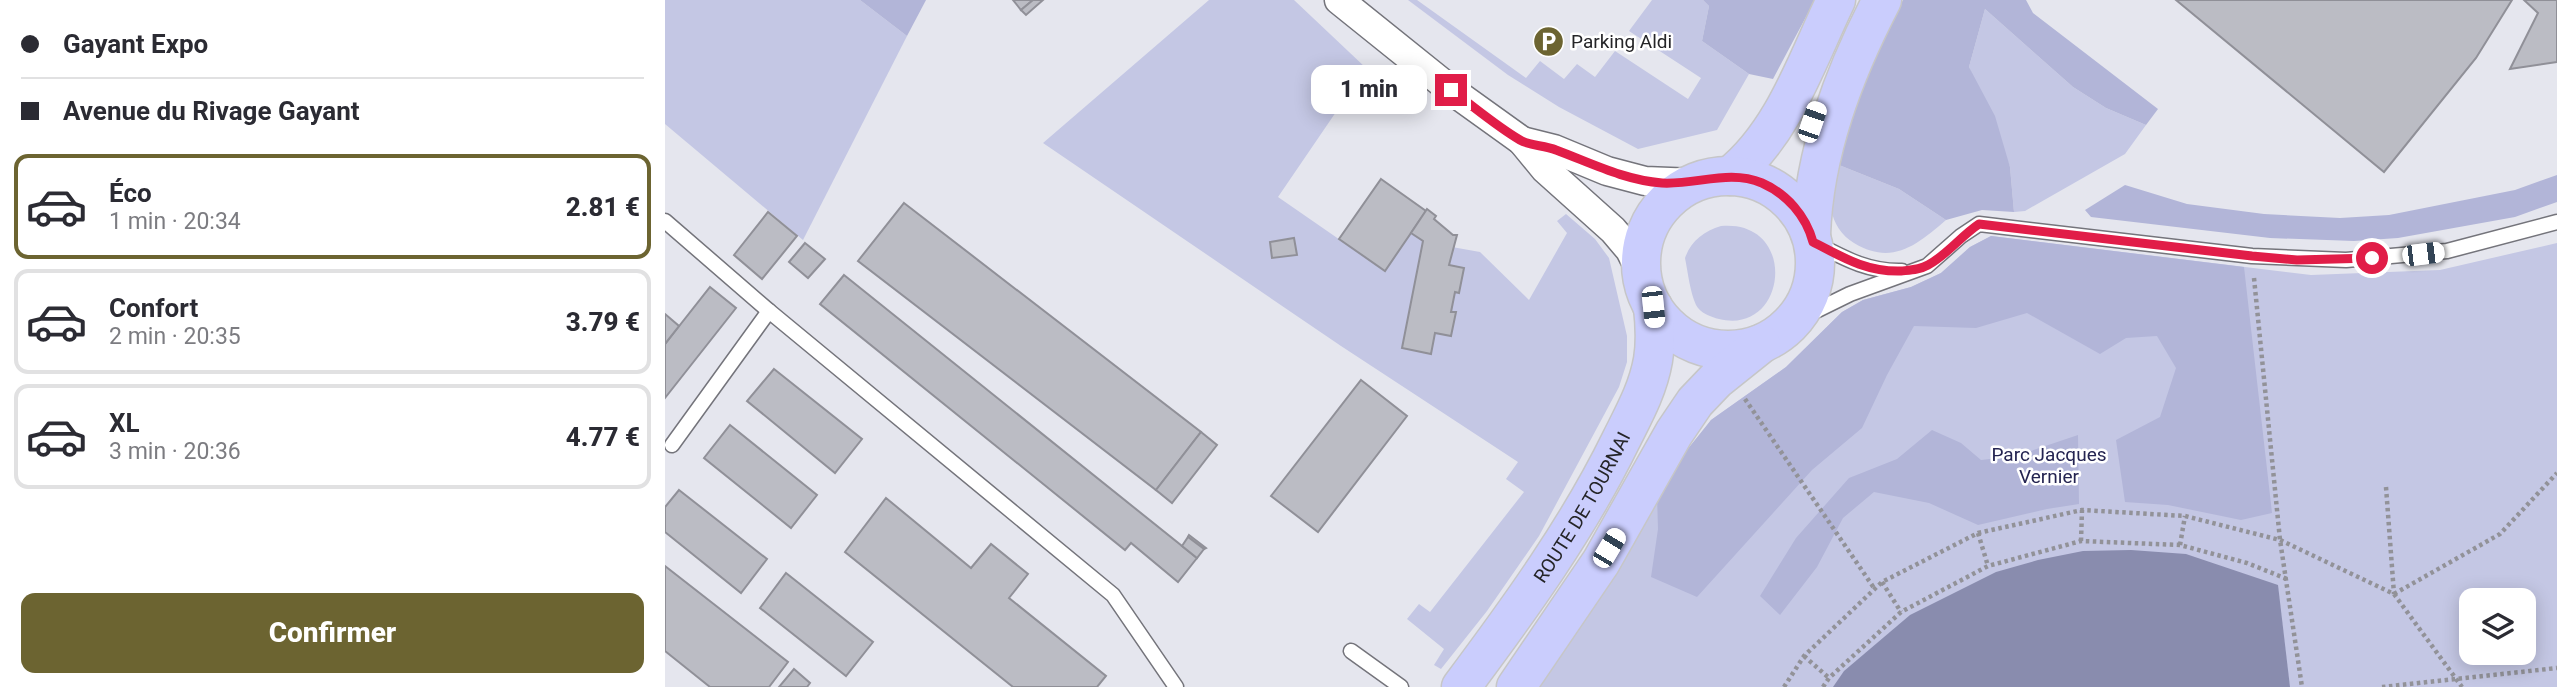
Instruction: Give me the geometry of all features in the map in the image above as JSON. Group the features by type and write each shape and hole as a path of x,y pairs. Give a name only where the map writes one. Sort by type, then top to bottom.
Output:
{"main road":[{"path":"1777,333 1744,349 1716,357 1666,324 1648,291 1642,252 1653,220 1667,201 1747,162 1780,116 1836,0"},
{"path":"1805,221 1813,199 1825,142 1861,43 1882,0"},
{"path":"1516,687 1601,562 1674,433 1695,402 1716,380 1777,333 1804,306 1812,285 1815,264 1805,221 1774,189 1753,180 1713,180"},
{"name":"ROUTE DE TOURNAI","path":"1461,687 1522,604 1606,471 1649,378 1655,345 1648,291"}],"street":[{"path":"1339,0 1451,90 1522,141 1545,169 1613,230 1630,250 1648,291"},
{"path":"1522,141 1554,149 1607,171 1645,181 1713,180"}],"lane":[{"path":"1837,61 1866,0"},
{"path":"665,221 769,311 1113,595 1176,687"},
{"path":"1805,221 1845,260 1868,268 1917,270"},
{"path":"1777,333 1850,294 1917,270 1939,257 1961,236 1979,224 2252,256 2346,260 2447,251 2557,222"},
{"path":"672,445 769,311"},
{"path":"1598,536 1615,506"},
{"path":"1351,651 1401,687"}],"path":[{"path":"2252,256 2280,540 2302,687"},
{"path":"1743,397 1874,588"},
{"path":"2394,594 2500,534 2557,473"},
{"path":"2386,487 2394,594"},
{"path":"2081,541 2082,510"},
{"path":"1784,687 1804,656 1882,582 1978,533 2082,510 2185,516 2280,540 2394,594 2462,687"},
{"path":"2181,545 2185,516"},
{"path":"1978,533 1988,566"},
{"path":"1823,687 1829,678 1901,612 1988,566 2081,541 2181,545 2246,563 2287,579"},
{"path":"1882,582 1901,612"},
{"path":"1804,656 1829,678"},
{"path":"2382,687 2557,668"}],"green space":[{"path":"665,0 860,0 907,36 803,240 665,124"},
{"path":"860,0 926,0 907,36"},
{"path":"1209,0 1294,0 1366,68 1278,197 1385,271 1411,233 1423,241 1403,348 1430,354 1435,333 1451,336 1456,313 1451,312 1455,292 1459,293 1464,269 1449,265 1452,247 1480,252 1529,300 1567,233 1557,221 1566,214 1595,239 1609,258 1627,336 1627,362 1619,387 1539,536 1487,611 1441,669 1434,665 1444,649 1407,619 1419,604 1430,612 1524,492 1506,479 1518,462 1341,346 1043,143"},
{"path":"1408,0 1417,0 1526,78 1540,61 1564,79 1577,64 1595,77 1615,51 1688,99 1701,78 1629,31 1652,0 1703,0 1709,6 1702,41 1749,74 1717,130 1638,149 1559,107 1508,75"},
{"path":"1703,0 1815,0 1773,79 1749,74 1702,41 1709,6"},
{"path":"1903,0 2026,0 2033,13 2158,109 2146,125 2106,108 2073,87 1985,9 1969,67 1995,116 2010,167 2014,212 1982,210 1946,220 1899,189 1839,165 1852,109 1878,45"},
{"path":"1985,9 2073,87 2106,108 2146,125 2125,154 2025,211 2014,212 2010,167 1969,67"},
{"path":"1839,165 1899,189 1946,220 1914,244 1892,252 1880,253 1854,243 1839,229 1831,208"},
{"path":"2557,175 2557,202 2515,217 2398,238 2354,241 2270,238 2091,217 2085,210 2125,185 2187,204 2264,214 2340,218 2389,215 2515,190"},
{"path":"1721,226 1746,229 1763,240 1773,257 1775,276 1771,295 1759,311 1742,320 1709,316 1696,305 1691,288 1685,258 1699,238"},
{"name":"Parc Jacques Vernier","path":"1991,236 2311,275 2440,270 2557,243 2557,687 1533,687 1711,420 1786,367 1842,312 1863,300 1911,287 1941,273 1970,247"},
{"path":"1991,236 2244,267 2272,513 2241,520 2168,505 2125,502 2116,440 2160,417 2176,368 2157,336 2126,338 2100,354 2027,313 1976,328 1914,326 1862,428 1812,470 1697,597 1651,577 1658,529 1657,495 1678,461 1711,420 1786,367 1842,312 1863,300 1911,287 1941,273 1970,247"},
{"path":"1932,430 1961,443 1981,460 2016,456 2078,435 2079,504 1978,525 1929,503 1874,492 1843,518 1817,567 1780,615 1760,596 1796,538 1849,478 1897,459"}],"shaded area":[{"path":"2131,550 2186,554 2278,585 2290,687 1833,687 1844,671 1910,615 1996,572 2083,551"}],"building":[{"path":"1013,0 1033,0 1021,10"},
{"path":"1033,0 1043,0 1026,15 1021,10"},
{"path":"2176,0 2512,0 2476,58 2384,172"},
{"path":"2524,0 2557,0 2557,62 2510,69 2538,13"},
{"path":"1381,179 1426,211 1385,271 1339,239"},
{"path":"904,203 1201,432 1156,490 858,261"},
{"path":"1427,209 1436,216 1434,219 1453,235 1457,235 1449,265 1464,268 1459,293 1455,292 1451,312 1456,312 1451,336 1435,333 1431,354 1402,348 1423,241 1411,233"},
{"path":"768,212 797,236 762,279 734,255"},
{"path":"1294,238 1297,255 1272,258 1270,242"},
{"path":"805,243 825,259 808,278 789,262"},
{"path":"844,275 1197,558 1178,582 1131,543 1125,550 820,304"},
{"path":"710,287 736,308 665,398 665,344"},
{"path":"665,314 679,326 665,344"},
{"path":"774,369 862,439 835,473 747,401"},
{"path":"1361,380 1407,416 1318,532 1271,496"},
{"path":"730,425 817,495 791,528 704,458"},
{"path":"1201,432 1217,445 1172,503 1156,490"},
{"path":"679,490 767,559 741,593 665,532 665,507"},
{"path":"886,498 971,568 991,544 1028,574 1009,598 1106,676 1097,687 1013,687 845,552"},
{"path":"1189,535 1206,548 1188,537"},
{"path":"1188,537 1204,549 1197,558 1182,546"},
{"path":"665,566 788,662 769,687 710,687 665,651"},
{"path":"786,573 873,642 846,676 760,608"},
{"path":"794,669 810,683 807,687 779,687"}],"place":[{"name":"Parking Aldi","path":"1548,41"}],"route":[{"path":"1451,90 1522,141 1554,149 1607,171 1660,183 1695,183 1730,176 1763,184 1783,195 1804,219 1813,242 1856,265 1879,271 1917,270 1927,266 1979,224 2297,260 2372,258"}]}
